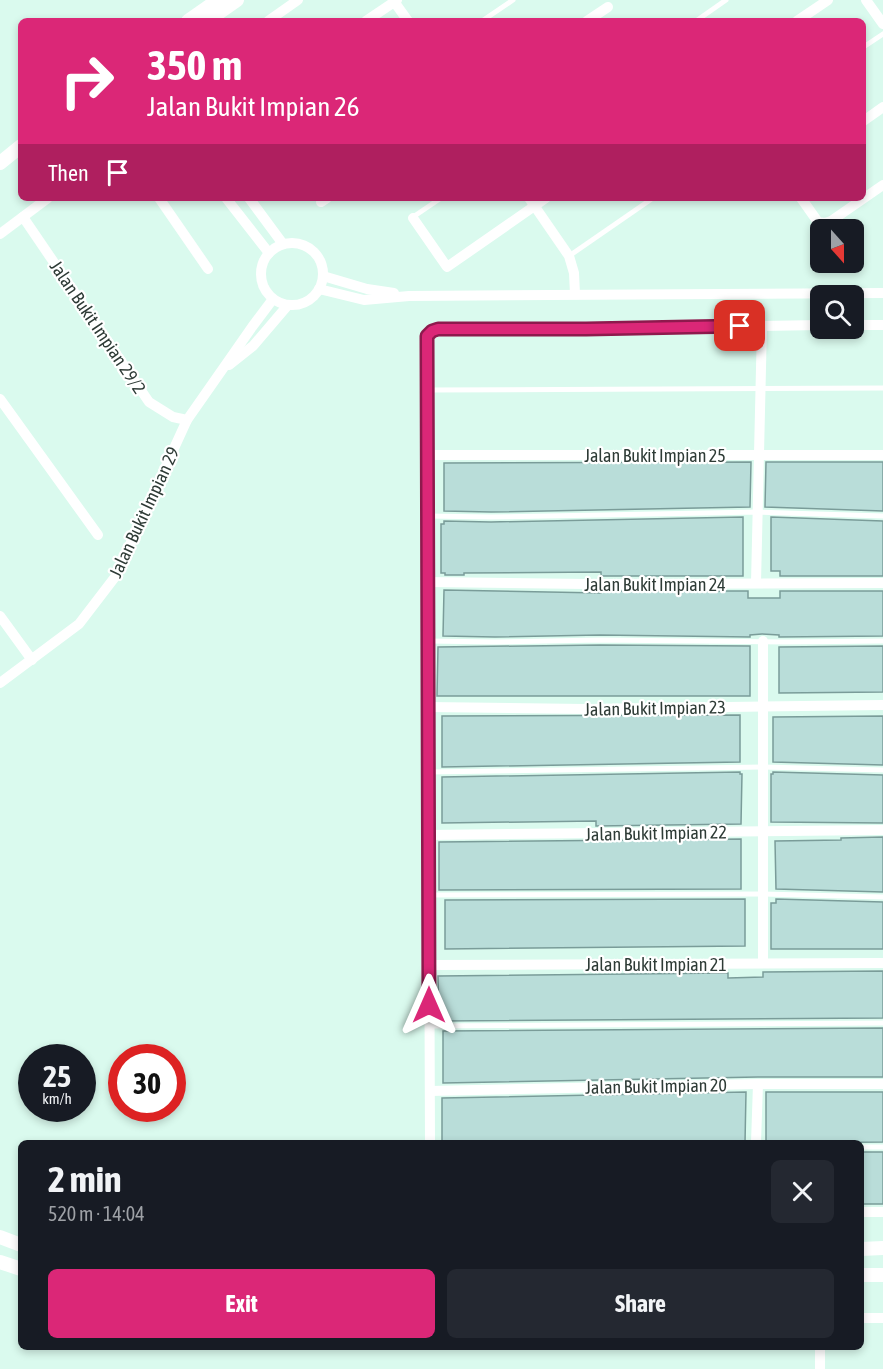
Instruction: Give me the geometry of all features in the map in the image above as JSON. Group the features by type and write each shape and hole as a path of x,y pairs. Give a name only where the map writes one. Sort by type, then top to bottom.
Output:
{"street":[{"path":"192,18 218,0"},
{"path":"211,18 237,0"},
{"path":"272,18 298,0"},
{"path":"370,18 395,0 406,18"},
{"path":"801,18 828,0"},
{"path":"867,0 883,24"},
{"path":"591,18 606,5"},
{"path":"866,119 883,107"},
{"path":"866,197 883,185"},
{"path":"0,234 44,201"},
{"path":"161,201 208,269"},
{"path":"233,201 269,253"},
{"path":"251,201 283,244"},
{"path":"803,201 818,222 825,223 860,201"},
{"path":"412,218 447,267 532,202 569,256 574,273 575,294"},
{"name":"Jalan Bukit Impian 29/2","path":"23,217 149,402 173,417 187,420"},
{"path":"293,243 311,249 318,257 323,276 319,289 309,300 288,305 273,299 266,291 261,271 263,261 269,253 275,247 293,243"},
{"path":"323,276 367,289 409,296"},
{"path":"319,289 364,300 409,296 883,293"},
{"name":"Jalan Bukit Impian 29","path":"0,683 79,624 115,577 187,420 273,299"},
{"name":"Jalan Bukit Impian 29","path":"218,375 252,345 288,305"},
{"path":"430,1140 427,336 438,329 810,325"},
{"path":"864,325 883,325"},
{"path":"756,583 762,326"},
{"path":"0,399 98,535"},
{"name":"Jalan Bukit Impian 25","path":"427,455 883,455"},
{"name":"Jalan Bukit Impian 24","path":"427,582 883,583"},
{"path":"0,616 32,660"},
{"path":"763,641 763,963"},
{"name":"Jalan Bukit Impian 23","path":"428,707 585,709 883,705"},
{"name":"Jalan Bukit Impian 22","path":"428,835 883,830"},
{"name":"Jalan Bukit Impian 21","path":"429,965 883,963"},
{"path":"756,1140 758,1084"},
{"name":"Jalan Bukit Impian 20","path":"430,1091 758,1084 883,1084"},
{"path":"864,1212 883,1212"},
{"path":"0,1237 18,1244"},
{"path":"864,1249 883,1248"},
{"path":"0,1262 18,1268"},
{"path":"864,1275 883,1275"},
{"path":"864,1318 883,1318"},
{"path":"820,1350 820,1369"}],"lane":[{"path":"486,18 513,0"},
{"path":"700,18 726,0"},
{"path":"866,45 883,34"},
{"path":"412,218 437,201"},
{"path":"569,256 649,201"},
{"path":"426,390 883,388"},
{"path":"427,516 757,512 883,516"},
{"path":"428,641 883,641"},
{"path":"428,772 763,767 883,770"},
{"path":"429,894 763,894 883,897"},
{"path":"429,1026 883,1023"},
{"path":"864,1147 883,1147"}],"building":[{"path":"751,462 750,507 444,511 444,463"},
{"path":"766,462 883,462 883,511 765,507"},
{"path":"743,517 743,576 601,576 601,572 464,573 464,575 441,573 441,524 444,524 444,521"},
{"path":"771,517 883,521 883,576 780,576 780,571 771,571"},
{"path":"444,590 601,593 601,591 748,591 748,598 780,598 780,591 883,591 883,636 779,637 779,635 762,634 750,635 750,637 443,636"},
{"path":"750,646 750,696 437,696 438,647"},
{"path":"883,646 883,692 779,693 779,647"},
{"path":"740,715 740,762 442,767 442,716"},
{"path":"883,716 883,765 773,762 773,717"},
{"path":"740,772 742,774 741,824 596,826 596,821 442,823 442,777"},
{"path":"773,772 883,775 883,823 771,822 771,774"},
{"path":"883,837 883,892 776,889 775,841"},
{"path":"741,839 741,889 439,890 439,842"},
{"path":"745,899 745,946 445,949 445,900"},
{"path":"776,899 883,902 883,949 771,949 771,903 776,903"},
{"path":"883,971 883,1018 439,1021 438,976 728,973 728,978 763,977 763,972"},
{"path":"883,1028 883,1077 443,1083 443,1031"},
{"path":"746,1092 745,1140 442,1140 442,1098"},
{"path":"766,1092 883,1092 883,1142 766,1140"},
{"path":"864,1152 883,1152 883,1204 864,1204"}],"route":[{"path":"429,1005 427,336 438,329 740,326"}]}
